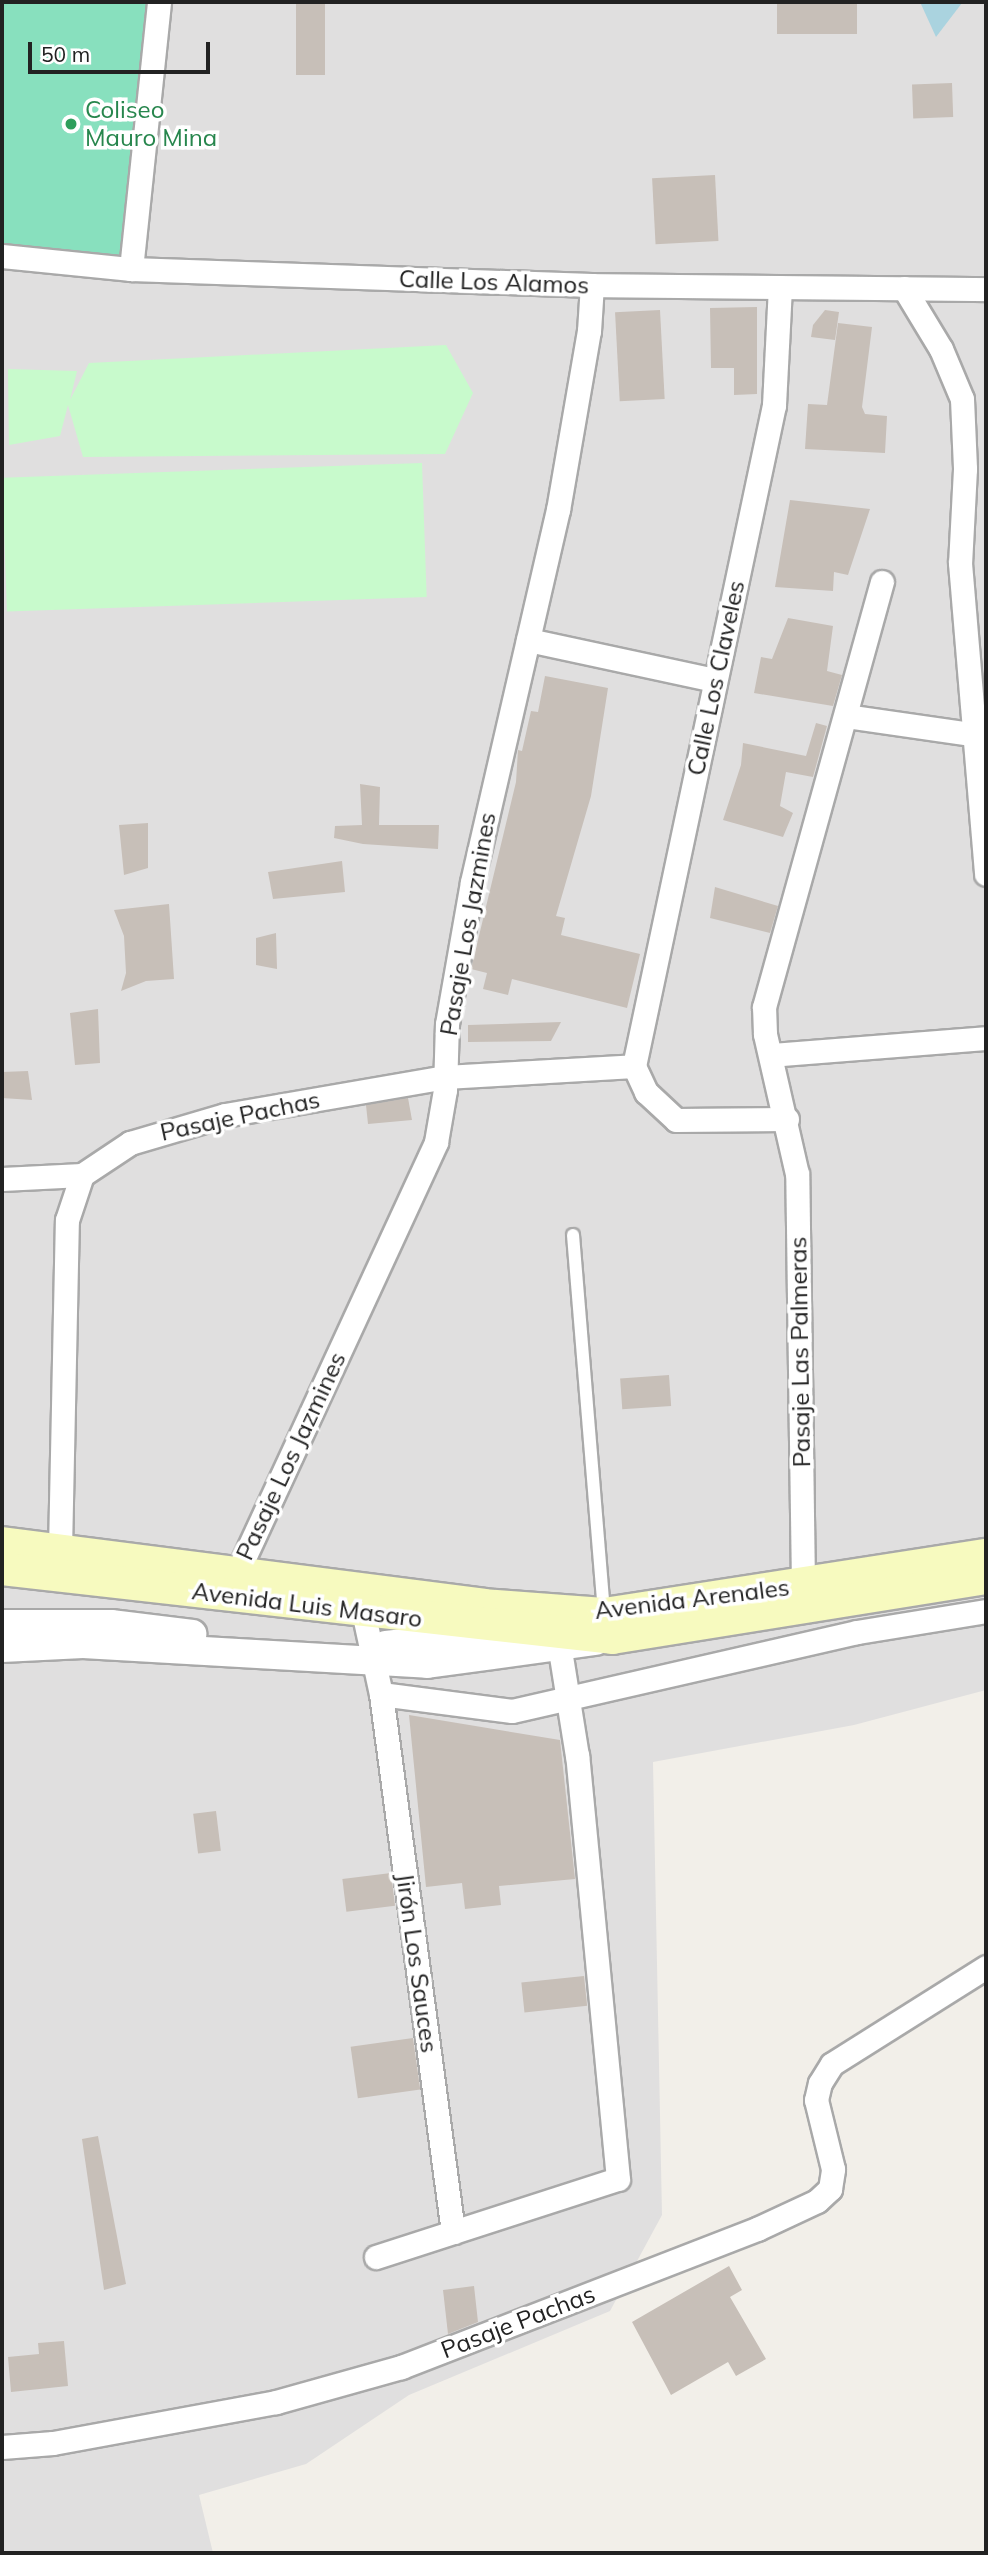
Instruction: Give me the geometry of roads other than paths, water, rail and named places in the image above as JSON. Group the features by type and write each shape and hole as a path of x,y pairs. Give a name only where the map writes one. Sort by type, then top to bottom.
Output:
{"main road":[{"name":"Avenida Luis Masaro","path":"2,1543 238,1571 359,1599 558,1634 608,1626"},
{"name":"Avenida Arenales","path":"359,1599 483,1605 608,1626 803,1585 986,1555"},
{"name":"Avenida Luis Masaro","path":"2,1569 359,1599"},
{"path":"608,1626 986,1578"}],"street":[{"path":"131,269 159,2"},
{"name":"Calle Los Alamos","path":"2,256 131,269 592,285 986,289"},
{"name":"Pasaje Los Jazmines","path":"238,1571 436,1142 445,1077 447,1024 472,882 558,510 589,331 592,285"},
{"name":"Calle Los Claveles","path":"634,1066 774,405 780,287"},
{"path":"904,288 941,349 962,399 965,469 959,526 971,734 983,775 986,873"},
{"name":"Pasaje Las Palmeras","path":"803,1585 797,1174 771,1055 764,1007 882,582"},
{"path":"528,640 716,680"},
{"path":"846,716 971,734"},
{"path":"771,1055 986,1038"},
{"path":"634,1066 646,1092 676,1120 787,1119"},
{"name":"Pasaje Pachas","path":"82,1175 130,1143 166,1129 445,1077 634,1066"},
{"path":"2,1179 82,1175 67,1220 61,1550"},
{"path":"359,1599 369,1654"},
{"path":"382,1694 512,1711 857,1632 986,1611"},
{"path":"2,1624 111,1624 369,1654 427,1664 558,1634 569,1700 618,2179 376,2257"},
{"path":"2,1648 83,1644 369,1654 522,1629"},
{"name":"Jirón Los Sauces","path":"369,1654 382,1694 453,2232"},
{"name":"Pasaje Pachas","path":"2,2447 52,2443 276,2402 401,2367 757,2229 817,2201 830,2189 833,2169 816,2100 820,2083 832,2064 884,2028 958,1990 986,1967"}],"lane":[{"path":"573,1235 608,1626"}],"water":[{"path":"920,2 961,2 962,3 936,37"}],"place":[{"name":"Coliseo Mauro Mina","path":"71,124"}]}
